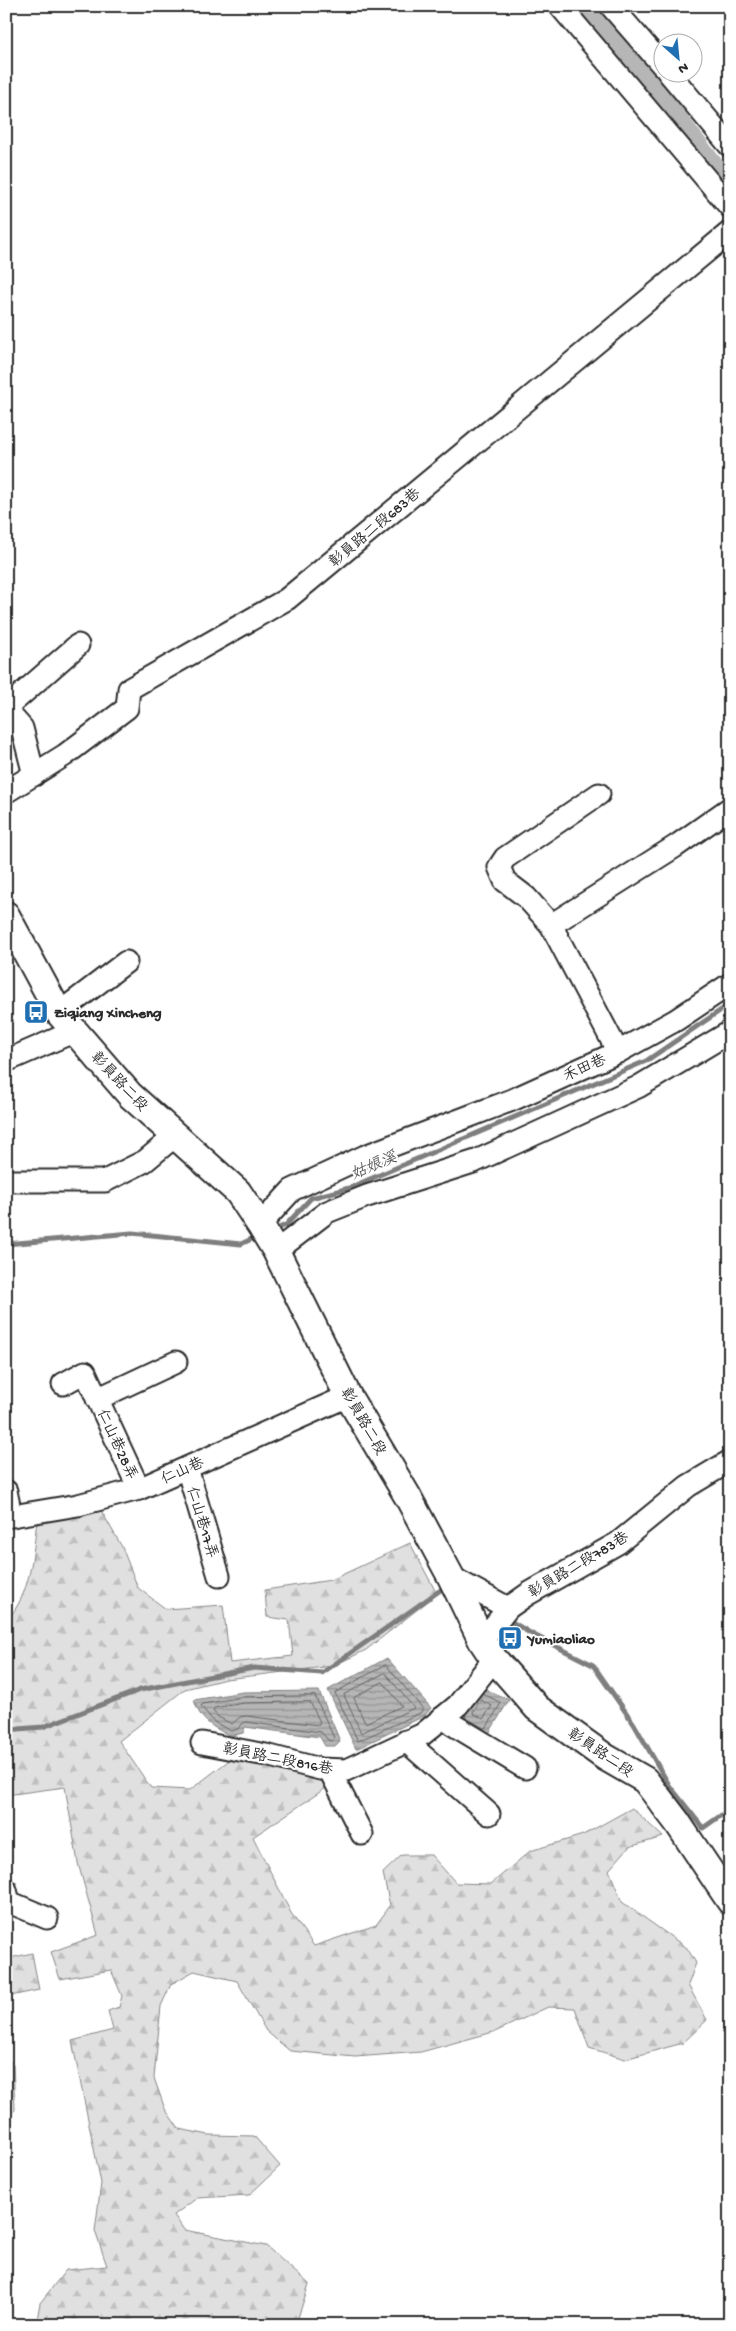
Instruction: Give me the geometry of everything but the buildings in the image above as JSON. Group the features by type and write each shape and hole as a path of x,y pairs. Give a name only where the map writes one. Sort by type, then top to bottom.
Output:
{"main road":[{"name":"彰員路二段","path":"8,923 67,1022 130,1095 238,1192 260,1225 276,1251 348,1396 408,1497 488,1650 537,1708 605,1757 645,1780 677,1822 730,1901"}],"lane":[{"path":"560,6 730,207"},
{"path":"612,6 654,56"},
{"path":"676,82 730,146"},
{"name":"彰員路二段683巷","path":"6,792 34,775 128,708 129,689 287,599 730,232"},
{"path":"34,775 22,728 6,709 78,646"},
{"name":"禾田巷","path":"260,1225 292,1190 365,1156 512,1100 618,1052 551,925 526,897 505,881 499,866 505,858 599,794"},
{"path":"551,925 676,846 730,808"},
{"path":"6,1061 67,1022 126,962"},
{"path":"618,1052 676,1020 730,984"},
{"path":"276,1251 327,1212 367,1196 476,1161 638,1087 730,1032"},
{"path":"6,1181 106,1181 145,1161 176,1136"},
{"name":"仁山巷28弄","path":"97,1399 176,1362"},
{"name":"仁山巷28弄","path":"63,1384 85,1372 139,1489"},
{"name":"仁山巷","path":"8,1516 38,1513 78,1505 139,1489 348,1396"},
{"name":"彰員路二段783巷","path":"488,1650 508,1608 528,1594 618,1543 688,1486 730,1461"},
{"name":"仁山巷17弄","path":"187,1468 219,1576"},
{"path":"6,1491 8,1516"},
{"path":"458,1591 508,1608"},
{"name":"彰員路二段816巷","path":"202,1743 330,1771 346,1770 423,1734 458,1705 488,1650"},
{"path":"442,1718 525,1768"},
{"path":"406,1741 489,1814"},
{"path":"330,1771 362,1834"},
{"path":"6,1890 10,1902 47,1918"}],"green space":[{"path":"98,1505 122,1547 138,1588 166,1609 223,1605 230,1663 293,1656 289,1620 267,1617 265,1590 331,1580 410,1543 437,1594 366,1650 333,1666 226,1679 185,1689 119,1741 151,1788 190,1790 232,1758 313,1767 326,1788 253,1837 291,1913 314,1946 376,1925 390,1906 383,1873 402,1855 431,1855 456,1883 491,1884 530,1851 583,1835 632,1808 663,1837 629,1847 609,1870 622,1902 687,1948 696,1963 688,1985 707,2020 683,2043 625,2059 589,2048 575,2008 548,2007 497,2031 421,2052 355,2057 290,2051 266,2031 237,1981 194,1971 171,1984 161,2006 154,2078 165,2109 179,2129 209,2135 254,2136 280,2166 249,2195 197,2198 174,2215 184,2230 266,2246 309,2284 297,2321 290,2325 36,2325 40,2303 66,2270 107,2266 95,2231 101,2183 72,2041 113,2030 108,2011 119,2007 122,1996 111,1970 60,1979 51,1952 98,1935 78,1863 65,1787 6,1795 6,1621 14,1611 26,1587 32,1560 37,1520"},
{"path":"32,1953 39,1990 6,1997 6,1959"},
{"path":"6,2057 13,2064 15,2110 6,2118"}],"water":[{"path":"387,1658 431,1708 424,1716 356,1749 328,1690"},
{"path":"481,1687 509,1700 488,1735 457,1719"},
{"path":"319,1691 340,1741 335,1746 325,1746 320,1737 245,1727 243,1733 231,1736 218,1730 203,1718 194,1700 243,1692"}],"waterway":[{"path":"584,6 652,84 730,185"},
{"name":"姑娘溪","path":"273,1230 286,1225 311,1198 349,1188 646,1061 730,1004"},
{"name":"姑娘溪","path":"6,1244 132,1233 241,1244 258,1236"},
{"path":"6,1730 43,1727 140,1690 254,1668 322,1673 442,1589 448,1591"},
{"path":"507,1619 593,1665 634,1724 669,1785 703,1828 730,1809"}],"place":[{"name":"Ziqiang Xincheng","path":"36,1012"},
{"name":"Yumiaoliao","path":"510,1638"}]}
